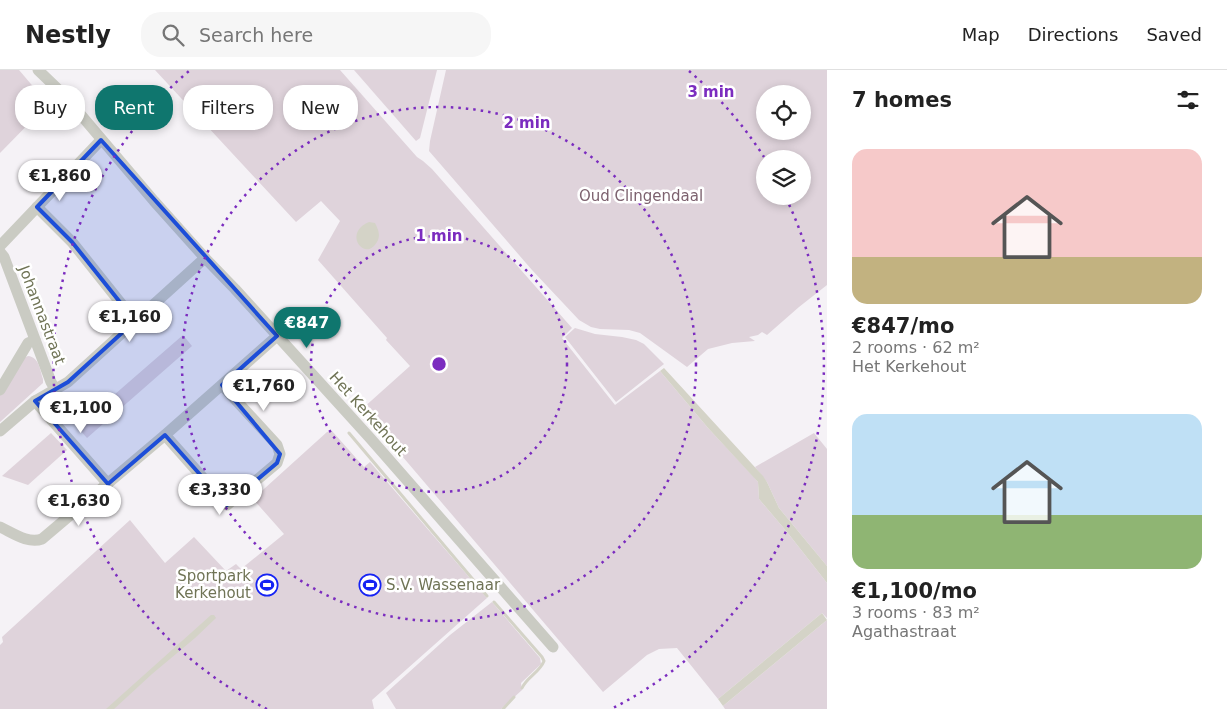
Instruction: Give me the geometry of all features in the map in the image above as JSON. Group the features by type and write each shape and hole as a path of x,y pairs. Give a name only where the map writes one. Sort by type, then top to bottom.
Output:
{"street":[{"name":"Het Kerkehout","path":"38,70 64,95 205,258 370,438 553,647"},
{"path":"0,246 101,140"},
{"path":"37,207 72,242 135,321"},
{"name":"Johannastraat","path":"0,252 4,257 55,389"},
{"path":"0,431 35,400 68,382 205,258"},
{"path":"0,527 29,541 36,541 48,535 277,336"},
{"path":"0,390 28,343 35,340"},
{"path":"165,435 227,505 277,463 280,454 277,445 222,385"},
{"path":"35,400 108,484"}],"highlighted area":[{"path":"101,140 277,336 222,385 280,454 277,463 227,505 165,435 108,484 35,401 68,382 135,321 72,242 37,207"}],"green space":[{"path":"0,70 19,70 32,85 15,85 15,130 23,130 0,153"},
{"path":"155,70 340,70 353,85 283,85 283,130 358,130 358,90 417,157 432,169 572,328 562,338 615,405 660,371 708,428 758,482 759,499 827,583 827,618 822,613 718,699 677,648 659,649 647,655 603,692 362,409 410,366 318,260 340,221 321,201 296,222 211,130 273,130 273,85 183,85 183,100 173,89 173,85 169,85"},
{"path":"354,70 437,70 420,138 416,141"},
{"name":"Oud Clingendaal","path":"446,70 827,70 827,285 767,335 762,332 749,337 755,341 732,343 708,349 687,367 640,333 629,330 600,329 591,327 579,320 532,270 429,151"},
{"path":"575,328 595,334 636,340 644,344 664,364 616,402 565,337"},
{"path":"183,335 192,346 87,438 79,429 98,412 99,408"},
{"path":"28,356 37,361 43,383 0,422 0,395 24,358"},
{"name":"Sportpark Kerkehout","path":"332,431 364,467 370,462 487,598 372,700 374,709 0,709 0,645 3,642 2,637 130,520 165,563 194,537 226,571 236,564 241,569 284,534 253,499 327,432"},
{"path":"51,433 67,450 28,485 2,476"},
{"path":"814,433 827,449 827,566 779,508 767,482 755,467"},
{"path":"492,602 540,658 541,664 521,683 522,690 501,709 396,709 386,693 450,635"},
{"path":"827,620 827,709 725,709 723,706"}],"shaded area":[{"path":"369,222 375,223 379,237 372,248 367,249 362,248 358,244 357,233 361,227"},
{"path":"664,368 763,476 779,508 827,566 827,583 759,499 758,482 708,428 660,371"},
{"path":"822,613 827,620 723,706 718,699"},
{"path":"211,615 214,615 216,618 195,638 114,709 106,709"}],"waterway":[{"path":"349,433 487,596"},
{"path":"494,602 544,661 522,688"},
{"path":"503,709 514,697"}],"place":[{"name":"Sportpark Kerkehout","path":"267,585"},
{"name":"S.V. Wassenaar","path":"370,585"}]}
